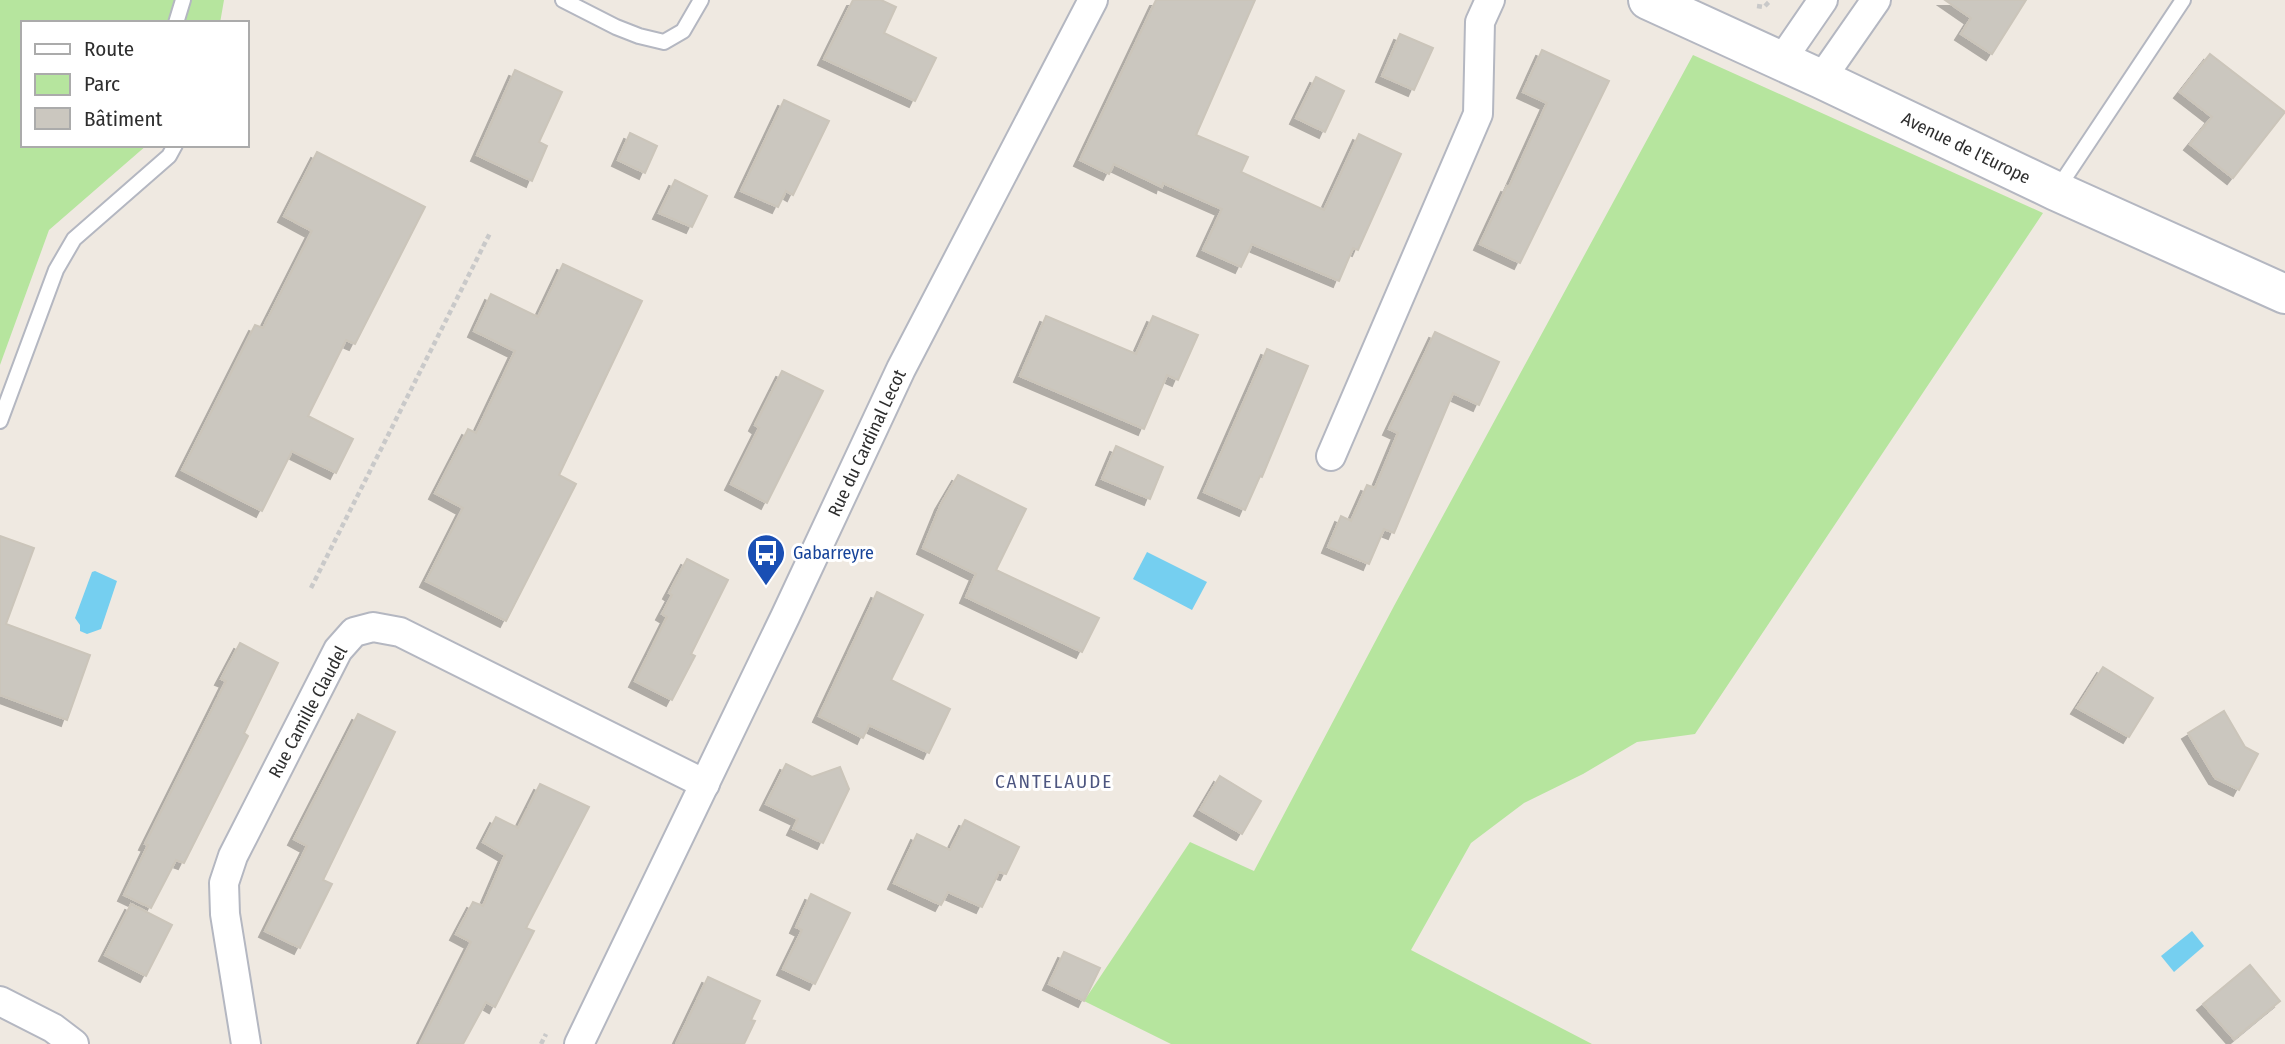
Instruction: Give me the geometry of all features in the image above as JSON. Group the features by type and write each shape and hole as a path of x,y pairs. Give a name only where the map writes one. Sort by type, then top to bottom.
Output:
{"street":[{"name":"Rue du Cardinal Lecot","path":"579,1044 901,369 1093,0"},
{"path":"1331,456 1478,114 1480,22 1490,0"},
{"name":"Avenue de l'Europe","path":"1647,0 2056,191 2285,294"},
{"path":"1781,61 1823,0"},
{"path":"1821,79 1876,0"},
{"name":"Rue Camille Claudel","path":"246,1044 225,914 224,883 233,856 338,650 354,632 373,627 400,632 705,784"},
{"path":"0,1001 53,1028 74,1044"}],"lane":[{"path":"177,21 183,0"},
{"path":"563,0 616,27 664,42 683,31 701,0"},
{"path":"2056,191 2183,0"},
{"path":"0,421 56,270 74,239 169,156 174,147"}],"path":[{"path":"312,588 490,233"}],"green space":[{"path":"0,0 224,0 220,21 21,21 21,147 145,147 49,230 0,365"},
{"path":"1693,55 2043,213 1695,734 1637,742 1583,774 1524,803 1471,843 1411,950 1592,1044 1171,1044 1084,1001 1190,842 1254,871 1394,606"}],"water":[{"path":"1147,552 1207,582 1192,610 1133,579"},
{"path":"92,572 117,581 101,629 87,634 80,631 80,625 75,618"},
{"path":"2192,931 2204,946 2174,972 2161,956"}],"building":[{"path":"853,0 881,0 896,7 884,33 936,58 915,101 824,59"},
{"path":"1156,0 1255,0 1196,135 1248,157 1241,172 1324,210 1359,134 1401,154 1358,250 1353,248 1339,281 1252,244 1241,267 1203,250 1222,209 1163,183 1162,187 1114,164 1109,174 1080,160"},
{"path":"1945,0 2026,0 1992,54 1961,34 1971,18"},
{"path":"1400,34 1433,48 1414,90 1382,76"},
{"path":"1542,50 1609,81 1520,263 1480,244 1547,103 1523,92"},
{"path":"2210,54 2285,112 2233,178 2190,144 2212,117 2180,92"},
{"path":"515,70 562,92 539,142 547,146 532,181 477,155"},
{"path":"1316,77 1344,91 1325,132 1296,118"},
{"path":"784,100 829,121 793,195 786,191 778,207 741,191"},
{"path":"630,133 657,146 645,173 618,160"},
{"path":"317,152 425,207 355,344 346,340 308,416 353,439 336,473 292,451 262,511 182,470 255,325 263,328 312,231 284,216"},
{"path":"675,180 707,196 692,227 659,213"},
{"path":"563,264 642,301 559,475 576,484 506,621 426,581 463,508 435,493 468,429 476,433 515,351 474,331 491,294 538,317"},
{"path":"1046,316 1136,354 1153,316 1198,335 1178,380 1167,375 1144,429 1020,376"},
{"path":"1435,332 1499,362 1479,405 1453,393 1394,533 1384,529 1369,564 1328,547 1341,516 1351,521 1367,485 1375,488 1398,433 1389,429"},
{"path":"1267,349 1308,366 1262,477 1260,476 1245,510 1204,492"},
{"path":"782,371 823,391 767,503 731,484 759,428 755,425"},
{"path":"1116,446 1163,467 1150,499 1102,479"},
{"path":"958,475 1026,509 996,570 1099,618 1082,652 966,597 976,574 923,548 941,504"},
{"path":"0,536 34,548 6,624 90,655 67,720 0,695"},
{"path":"687,559 728,580 691,654 695,656 672,700 635,681 667,617 662,614 672,595 669,593"},
{"path":"877,592 923,615 891,680 950,709 929,753 869,725 863,738 819,716"},
{"path":"240,643 278,663 244,733 248,736 184,863 176,860 151,908 124,895 148,845 145,844 226,681 221,679"},
{"path":"2103,667 2153,698 2129,737 2077,708"},
{"path":"2224,711 2245,747 2258,754 2239,790 2215,778 2188,733"},
{"path":"358,714 395,732 323,880 332,884 300,948 265,931 307,846 294,839"},
{"path":"786,764 812,777 840,767 849,789 823,843 793,829 798,819 766,804"},
{"path":"1220,776 1261,801 1242,834 1200,810"},
{"path":"540,784 589,807 526,928 534,931 495,1007 486,1002 463,1044 420,1044 471,942 456,934 473,902 483,906 505,855 483,842 496,817 518,828"},
{"path":"965,820 1019,847 1006,874 999,872 982,907 948,892 941,905 894,883 917,834 950,850"},
{"path":"811,894 850,913 815,984 783,969 802,930 796,927"},
{"path":"131,904 172,925 146,976 105,955"},
{"path":"1064,952 1100,968 1084,1001 1049,984"},
{"path":"2250,965 2280,1001 2234,1039 2203,1004"},
{"path":"708,977 760,1001 751,1020 755,1021 744,1044 676,1044"}],"place":[{"name":"Gabarreyre","path":"766,587"}],"district":[{"name":"CANTELAUDE","path":"1054,781"}]}
